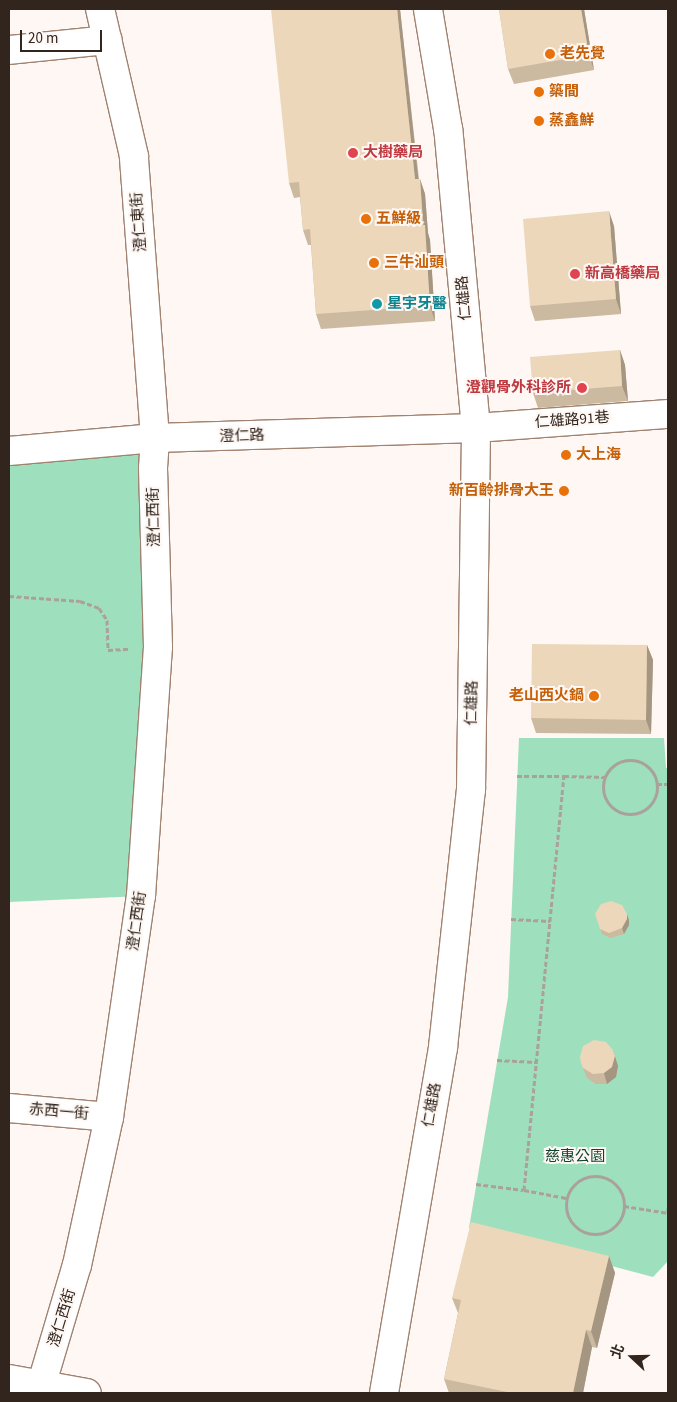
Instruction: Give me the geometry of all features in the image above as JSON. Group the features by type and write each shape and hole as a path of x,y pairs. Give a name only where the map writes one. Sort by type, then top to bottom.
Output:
{"street":[{"name":"澄仁東街","path":"100,9 134,156 155,438"},
{"name":"仁雄路","path":"384,1393 418,1180 443,1048 471,790 476,428 448,129 428,9"},
{"path":"9,50 107,40"},
{"name":"仁雄路91巷","path":"476,428 668,414"},
{"name":"澄仁路","path":"9,451 155,438 476,428"},
{"name":"澄仁西街","path":"41,1388 78,1265 109,1117 141,896 158,647 153,468 155,438"},
{"name":"赤西一街","path":"9,1108 109,1117"},
{"path":"9,1379 41,1388 87,1393"}],"path":[{"path":"9,596 80,601 98,608 106,620 108,650 158,647"},
{"path":"634,761 650,769 657,784 653,801 648,808 631,814 622,813 608,803 604,786 606,777 617,764 634,761"},
{"path":"517,776 606,777"},
{"path":"524,1190 564,776"},
{"path":"657,784 668,784"},
{"path":"511,920 550,921"},
{"path":"497,1060 536,1062"},
{"path":"594,1175 608,1178 619,1187 624,1206 618,1223 610,1230 601,1234 592,1234 574,1226 566,1208 566,1198 576,1182 594,1175"},
{"path":"476,1184 566,1198"},
{"path":"624,1206 668,1213 668,1208"}],"green space":[{"path":"155,438 141,896 9,902 9,450"},
{"name":"慈惠公園","path":"519,738 664,738 666,768 668,768 668,1261 653,1277 469,1228 508,997"}],"building":[{"path":"271,9 397,9 415,179 420,179 430,306 316,314 310,229 303,230 299,182 289,183"},
{"path":"499,9 581,9 589,55 508,69"},
{"name":"新高橋藥局","path":"609,211 616,299 530,306 523,219"},
{"path":"620,350 622,386 533,393 530,357"},
{"name":"老山西火鍋","path":"532,644 647,645 646,720 531,718"},
{"path":"611,901 622,905 627,914 627,919 622,928 609,933 600,929 595,914 601,904"},
{"path":"594,1040 606,1042 613,1050 615,1056 612,1067 604,1073 593,1074 583,1068 581,1063 580,1057 583,1046"},
{"path":"471,1222 609,1256 591,1331 586,1330 573,1393 512,1393 444,1379 461,1300 452,1298"}],"place":[{"name":"老先覺","path":"550,54"},
{"name":"築間","path":"539,92"},
{"name":"蒸鑫鮮","path":"539,121"},
{"name":"大樹藥局","path":"353,153"},
{"name":"五鮮級","path":"366,219"},
{"name":"三牛汕頭","path":"374,263"},
{"name":"新高橋藥局","path":"575,274"},
{"name":"星宇牙醫","path":"377,304"},
{"name":"澄觀骨外科診所","path":"582,388"},
{"name":"大上海","path":"566,455"},
{"name":"新百齡排骨大王","path":"564,491"},
{"name":"老山西火鍋","path":"594,696"}]}
